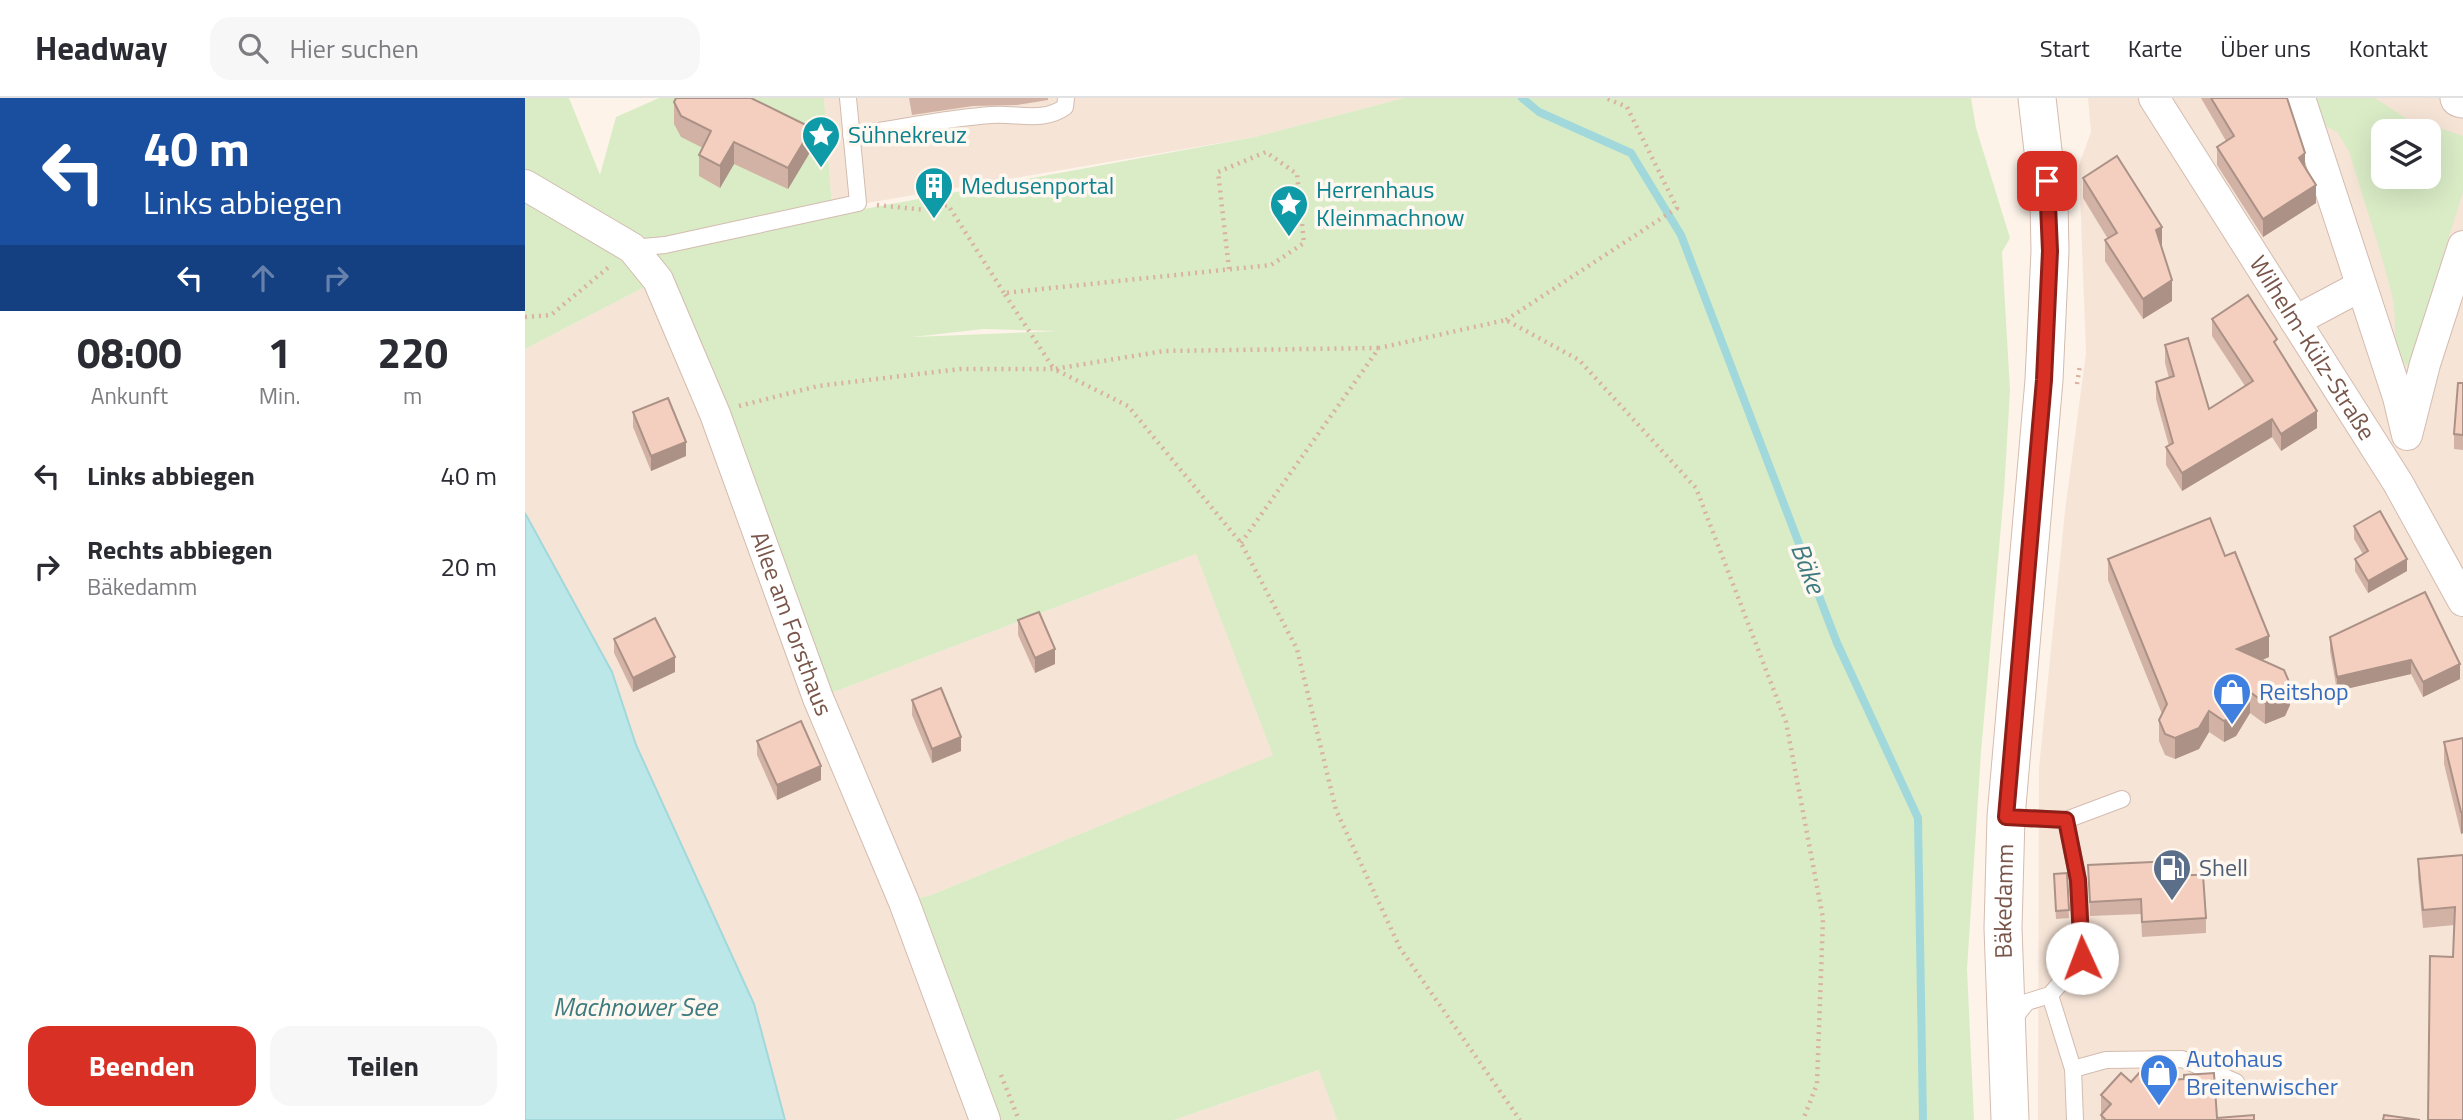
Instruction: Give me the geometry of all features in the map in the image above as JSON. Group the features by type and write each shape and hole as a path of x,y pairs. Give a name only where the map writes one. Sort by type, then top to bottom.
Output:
{"street":[{"name":"Bäkedamm","path":"2010,1120 2003,928 2006,817 2044,380 2050,251 2049,203 2038,98"},
{"name":"Wilhelm-Külz-Straße","path":"2154,98 2398,482 2463,601"},
{"name":"Wilhelm-Külz-Straße","path":"2300,98 2398,397 2407,435"},
{"name":"Allee am Forsthaus","path":"525,185 632,248 658,280 715,414 818,698 904,902 985,1120"},
{"name":"Wilhelm-Külz-Straße","path":"2407,435 2425,364 2463,246"},
{"path":"2295,321 2361,286"},
{"path":"2398,482 2407,435"}],"lane":[{"path":"632,248 665,245 858,203 848,98"},
{"path":"851,135 993,115 1032,117 1057,113 1065,107 1066,98"},
{"path":"2006,817 2066,820 2122,799"},
{"path":"2005,1028 2027,1002 2050,995 2082,958 2078,880 2066,820"},
{"path":"2050,995 2073,1069 2075,1120"},
{"path":"2073,1069 2106,1060 2182,1059 2236,1082"}],"path":[{"path":"715,414 818,386 960,369 1054,369 1164,351 1379,348 1506,320 1677,208 1627,107 1606,98"},
{"path":"1004,293 1272,265 1304,243 1297,174 1266,152 1218,172 1229,269"},
{"path":"858,203 925,210"},
{"path":"938,207 948,205 1054,369 1128,406 1241,543 1297,649 1336,810 1400,948 1520,1120"},
{"path":"525,317 551,315 632,248"},
{"path":"1506,320 1579,360 1696,488 1786,722 1823,918 1817,1084 1803,1120"},
{"path":"1241,543 1379,348"}],"shaded area":[{"path":"824,98 1404,98 1255,137 832,209"},
{"path":"2088,98 2463,98 2463,1120 2038,1120 2039,768 2065,511 2086,353 2079,165 2091,132"},
{"path":"658,280 818,698 1196,554 1274,755 931,895 904,902 985,1120 785,1120 754,1004 636,745 612,672 525,513 525,349"},
{"path":"1320,1070 1337,1120 1174,1120"}],"green space":[{"path":"525,98 569,98 600,175 616,117 659,98 824,98 832,209 864,209 1255,137 1404,98 1971,98 1976,128 2010,238 2002,252 2010,390 2004,492 1981,752 1967,969 1974,1120 1337,1120 1319,1070 1174,1120 985,1120 904,902 931,895 1273,755 1196,554 818,698 658,280 525,349","holes":["983,329 1059,331 913,337"]},
{"path":"2316,98 2375,98 2407,119 2371,119 2371,189 2441,189 2441,128 2463,136 2463,192 2444,252 2414,367 2408,368 2398,350 2394,305 2382,259 2349,151 2337,132 2325,126"}],"water":[{"name":"Machnower See","path":"525,513 612,672 636,745 754,1004 785,1120 525,1120"}],"building":[{"path":"676,98 751,98 812,128 788,168 734,142 720,166 699,155 711,131 681,116 674,102"},
{"path":"2211,98 2287,98 2305,153 2299,158 2316,185 2263,219 2217,147 2234,136"},
{"path":"2117,156 2162,227 2156,230 2172,280 2143,299 2105,240 2117,233 2083,178"},
{"path":"2248,295 2277,339 2274,342 2317,411 2281,434 2272,419 2182,473 2166,447 2173,443 2156,382 2174,376 2165,345 2188,338 2209,409 2253,381 2212,319"},
{"path":"2458,383 2463,383 2463,435 2454,434"},
{"path":"668,398 686,442 651,456 633,412"},
{"path":"2380,511 2407,559 2368,581 2355,559 2368,551 2354,526"},
{"path":"2210,518 2225,556 2235,552 2269,636 2237,649 2284,670 2290,684 2285,694 2265,703 2250,692 2236,715 2224,721 2209,711 2199,728 2175,738 2165,734 2159,720 2167,704 2108,559"},
{"path":"2425,592 2460,664 2423,682 2411,660 2337,677 2330,637"},
{"path":"1039,612 1055,649 1035,658 1018,620"},
{"path":"655,618 675,657 633,678 614,639"},
{"path":"941,688 961,737 932,749 912,700"},
{"path":"801,721 821,766 777,785 757,741"},
{"path":"2463,738 2463,812 2461,812 2444,742"},
{"path":"2463,855 2463,1120 2428,1120 2430,956 2453,957 2455,907 2423,910 2418,859"},
{"path":"2174,861 2175,875 2203,875 2206,918 2142,922 2141,899 2090,902 2088,865"},
{"path":"2067,873 2069,910 2056,911 2054,874"},
{"path":"2141,1071 2153,1081 2214,1073 2217,1118 2254,1115 2254,1120 2106,1120 2101,1115 2111,1104 2101,1095 2121,1073 2131,1082"},
{"path":"2384,1115 2420,1120 2383,1120"}],"waterway":[{"name":"Bäke","path":"1522,98 1539,112 1631,153 1681,235 1837,643 1918,818 1923,1120"}],"place":[{"name":"Sühnekreuz","path":"821,169"},
{"name":"Medusenportal","path":"934,220"},
{"name":"Herrenhaus Kleinmachnow","path":"1289,238"},
{"name":"Reitshop","path":"2232,726"},
{"name":"Shell","path":"2172,902"},
{"name":"Autohaus Breitenwischer","path":"2159,1107"}],"route":[{"path":"2047,181 2050,251 2044,380 2006,817 2066,820 2078,880 2082,958"}]}
